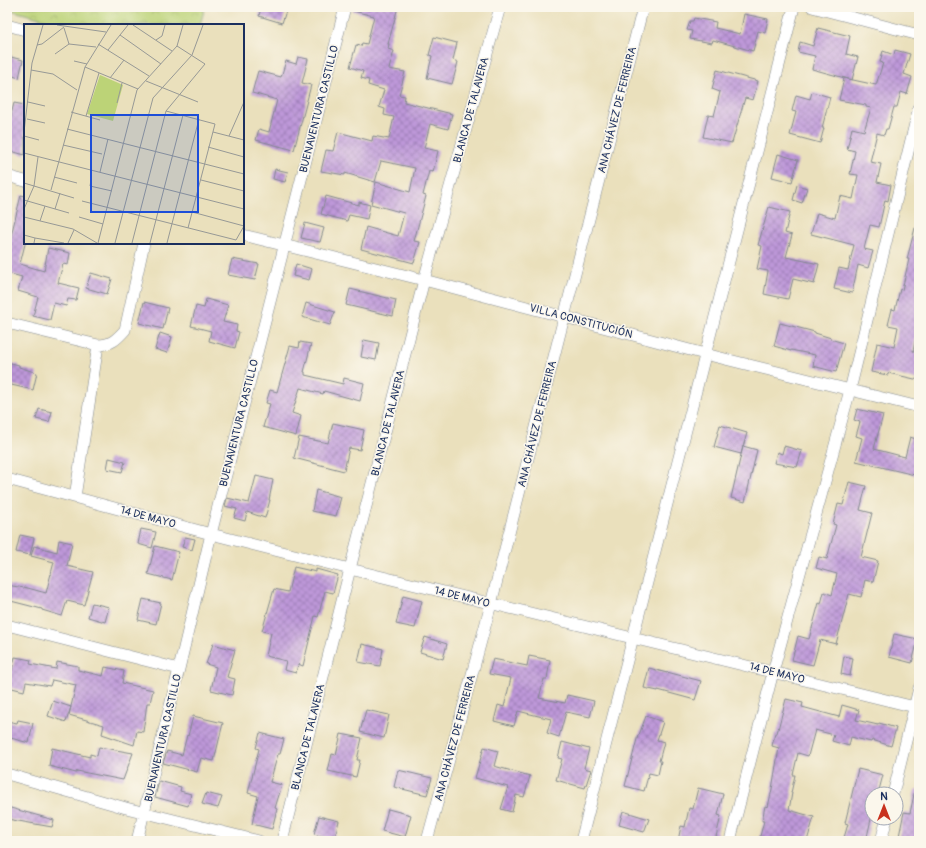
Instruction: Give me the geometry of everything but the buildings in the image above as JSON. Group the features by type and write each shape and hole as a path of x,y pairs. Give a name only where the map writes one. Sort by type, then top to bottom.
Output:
{"street":[{"name":"BUENAVENTURA CASTILLO","path":"137,841 145,813 210,534 345,7"},
{"name":"BLANCA DE TALAVERA","path":"282,841 424,280 500,7"},
{"name":"ANA CHÁVEZ DE FERREIRA","path":"427,841 491,604 643,7"},
{"path":"581,841 794,7"},
{"path":"812,7 919,35"},
{"path":"7,25 24,30"},
{"path":"730,841 773,672 850,390 919,107"},
{"path":"7,176 24,181"},
{"name":"VILLA CONSTITUCIÓN","path":"244,235 424,280 705,354 919,407"},
{"path":"7,323 98,346 107,345 116,340 125,330 144,244"},
{"path":"75,497 98,346"},
{"name":"14 DE MAYO","path":"7,479 210,534 916,708"},
{"path":"7,625 179,669"},
{"path":"894,786 916,708 919,688"},
{"path":"7,774 145,813 259,841"},
{"path":"881,841 885,826"}],"green space":[{"path":"7,7 205,7 200,24 61,24 7,9"}]}
